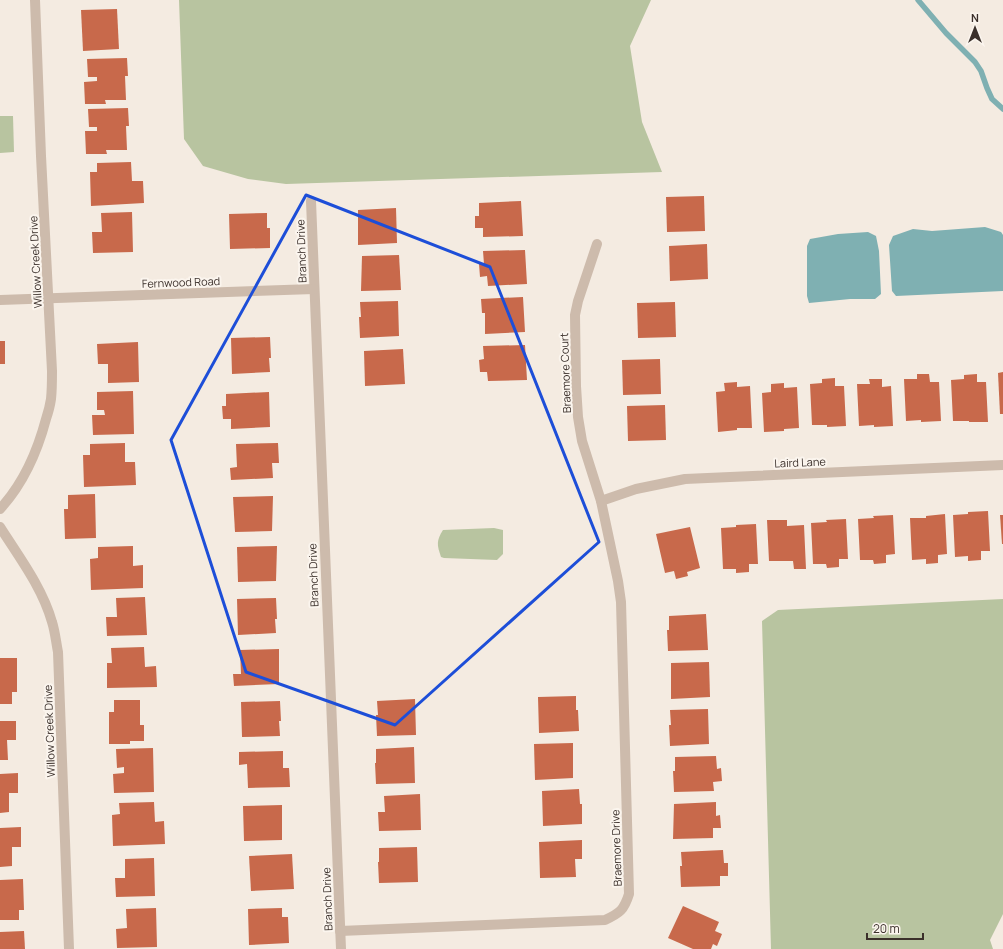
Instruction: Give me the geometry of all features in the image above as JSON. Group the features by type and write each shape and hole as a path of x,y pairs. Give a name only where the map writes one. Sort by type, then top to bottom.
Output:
{"street":[{"name":"Willow Creek Drive","path":"0,509 12,496 22,481 34,457 51,399 52,371 35,0"},
{"name":"Branch Drive","path":"311,200 341,949"},
{"name":"Braemore Court","path":"597,244 578,301 575,315 576,386 578,417 582,441 602,501"},
{"name":"Fernwood Road","path":"0,300 314,289"},
{"name":"Laird Lane","path":"602,501 636,490 685,478 1003,465"},
{"name":"Braemore Drive","path":"340,931 605,920 618,914 626,905 629,894 621,602 602,501"},
{"name":"Willow Creek Drive","path":"0,527 43,598 52,622 58,652 69,949"}],"highlighted area":[{"path":"306,195 490,267 599,542 395,725 246,672 171,440"}],"green space":[{"path":"179,0 651,0 630,46 642,122 662,172 286,184 248,179 203,166 184,139"},
{"path":"0,116 13,116 14,152 0,153"},
{"path":"494,528 503,530 503,554 497,560 441,557 438,543 439,537 443,530"},
{"path":"1003,599 1003,914 990,940 993,949 771,949 762,621 778,610"}],"water":[{"path":"985,227 1001,232 1003,235 1003,291 896,296 892,291 889,245 893,236 913,229 932,231"},
{"path":"868,232 876,236 879,251 881,294 875,299 850,299 809,303 807,296 807,246 810,239 838,234"}],"building":[{"path":"117,9 119,49 83,51 81,10"},
{"path":"127,58 128,76 125,76 126,100 105,100 106,104 85,104 84,82 97,81 97,77 88,77 87,59"},
{"path":"128,108 129,126 126,126 127,150 106,150 107,154 86,154 85,131 97,131 97,127 89,127 88,109"},
{"path":"131,162 132,181 143,181 144,203 91,206 90,172 97,172 97,163"},
{"path":"704,196 705,231 667,232 666,197"},
{"path":"521,201 523,236 483,237 483,228 475,228 475,216 479,216 479,203"},
{"path":"396,208 397,243 358,245 358,210"},
{"path":"132,212 133,252 93,253 92,232 102,232 101,213"},
{"path":"267,213 267,228 270,228 270,248 230,249 229,214"},
{"path":"707,244 708,279 670,281 669,246"},
{"path":"525,250 527,284 488,286 487,276 480,277 479,264 484,264 483,251"},
{"path":"399,255 401,290 361,291 362,256"},
{"path":"523,297 525,332 485,334 485,313 482,313 481,299"},
{"path":"398,301 399,336 360,338 360,302"},
{"path":"675,302 676,337 638,338 637,303"},
{"path":"270,337 270,372 232,374 231,338"},
{"path":"0,341 5,341 5,364 0,364"},
{"path":"138,342 139,382 108,383 108,364 98,364 97,344"},
{"path":"525,345 527,380 488,381 487,372 480,372 479,360 484,359 483,346"},
{"path":"403,349 405,384 365,386 364,351"},
{"path":"660,359 661,394 623,395 622,360"},
{"path":"1003,372 1003,414 1000,414 998,373"},
{"path":"917,374 929,374 930,382 939,382 941,421 906,421 904,379 917,379"},
{"path":"977,374 977,382 986,382 988,422 953,421 951,380 964,379 964,375"},
{"path":"835,378 835,386 844,386 846,426 827,427 827,425 812,425 810,384 822,383 822,379"},
{"path":"869,379 882,379 882,387 891,386 893,426 859,426 857,384 870,384"},
{"path":"737,382 737,387 750,386 752,428 737,428 737,430 718,432 716,392 725,391 724,383"},
{"path":"784,383 784,388 797,387 799,428 784,429 784,431 764,432 762,393 771,392 771,384"},
{"path":"133,391 134,434 93,435 92,415 105,415 104,410 97,410 97,392"},
{"path":"269,392 270,427 231,429 231,419 223,419 222,406 226,406 226,394"},
{"path":"665,405 666,440 628,441 627,406"},
{"path":"125,443 125,462 135,462 136,485 84,487 83,455 90,455 90,444"},
{"path":"278,443 279,463 272,463 273,478 231,480 230,468 237,467 236,444"},
{"path":"95,494 96,538 65,539 64,509 68,509 68,495"},
{"path":"273,496 272,531 235,532 233,497"},
{"path":"988,511 990,551 981,551 981,560 968,561 968,556 955,557 953,515 968,514 968,512"},
{"path":"945,514 947,554 938,555 938,563 926,564 926,559 912,560 910,518 926,518 926,516"},
{"path":"893,515 895,554 886,555 886,563 874,564 873,560 860,560 858,519 874,518 873,516"},
{"path":"1000,515 1003,515 1003,544 1002,544"},
{"path":"846,519 848,559 839,559 839,567 827,568 826,564 813,564 811,523 827,522 826,520"},
{"path":"767,520 787,520 787,526 804,525 806,569 794,569 793,561 769,561"},
{"path":"756,524 758,564 749,564 749,572 736,573 736,569 723,569 721,528 736,527 736,525"},
{"path":"690,527 700,568 687,572 688,576 676,579 674,571 665,573 656,534"},
{"path":"133,546 133,566 143,565 143,588 91,590 90,559 98,558 98,547"},
{"path":"277,546 276,581 238,582 237,547"},
{"path":"145,597 147,635 107,636 106,617 117,617 116,598"},
{"path":"276,598 276,633 238,635 237,599"},
{"path":"706,614 708,650 668,651 667,630 669,630 669,616"},
{"path":"144,647 145,667 156,666 157,687 107,688 107,663 112,663 111,648"},
{"path":"279,649 279,684 234,686 233,674 241,674 240,650"},
{"path":"0,658 17,658 17,692 12,692 12,704 0,704"},
{"path":"709,662 710,697 671,699 671,663"},
{"path":"576,696 579,731 539,733 538,697"},
{"path":"415,699 416,735 377,736 377,701"},
{"path":"114,700 140,700 140,725 144,725 144,741 130,741 130,744 109,744 109,712 114,712"},
{"path":"280,701 280,736 242,737 241,702"},
{"path":"708,709 709,744 670,746 670,710"},
{"path":"0,721 16,721 16,740 7,740 8,760 0,760"},
{"path":"573,743 573,778 535,780 534,744"},
{"path":"414,747 415,783 376,784 376,749"},
{"path":"153,748 154,792 114,793 113,774 124,773 124,767 117,768 116,749"},
{"path":"283,751 283,768 289,768 290,787 248,788 247,764 239,765 239,752"},
{"path":"716,756 717,769 721,768 722,781 713,782 714,791 674,792 673,771 675,771 675,757"},
{"path":"18,773 18,793 9,793 9,812 0,813 0,774"},
{"path":"579,789 580,804 582,804 582,824 543,826 542,791"},
{"path":"420,794 421,830 379,831 378,812 385,812 384,796"},
{"path":"154,802 155,822 164,821 165,844 113,846 112,815 120,814 119,803"},
{"path":"716,802 716,816 720,815 721,828 713,828 713,838 673,839 674,804"},
{"path":"282,805 282,840 244,841 243,806"},
{"path":"21,827 21,847 12,847 12,866 0,867 0,828"},
{"path":"582,840 582,859 575,859 576,877 540,878 539,842"},
{"path":"417,847 418,882 379,883 379,848"},
{"path":"723,850 724,863 728,863 728,876 720,876 720,886 681,887 681,852"},
{"path":"292,854 294,889 251,891 249,856"},
{"path":"154,858 155,896 116,897 115,878 125,878 125,859"},
{"path":"23,879 24,910 19,910 19,920 0,920 0,880"},
{"path":"683,906 719,922 715,931 722,934 717,946 713,944 711,949 693,949 668,938"},
{"path":"156,908 157,947 117,948 116,929 127,928 126,909"},
{"path":"282,908 282,917 288,917 289,943 249,945 248,909"},
{"path":"24,931 25,949 0,949 0,932"}],"waterway":[{"path":"918,0 946,33 975,62 981,71 992,99 1003,109"}]}
